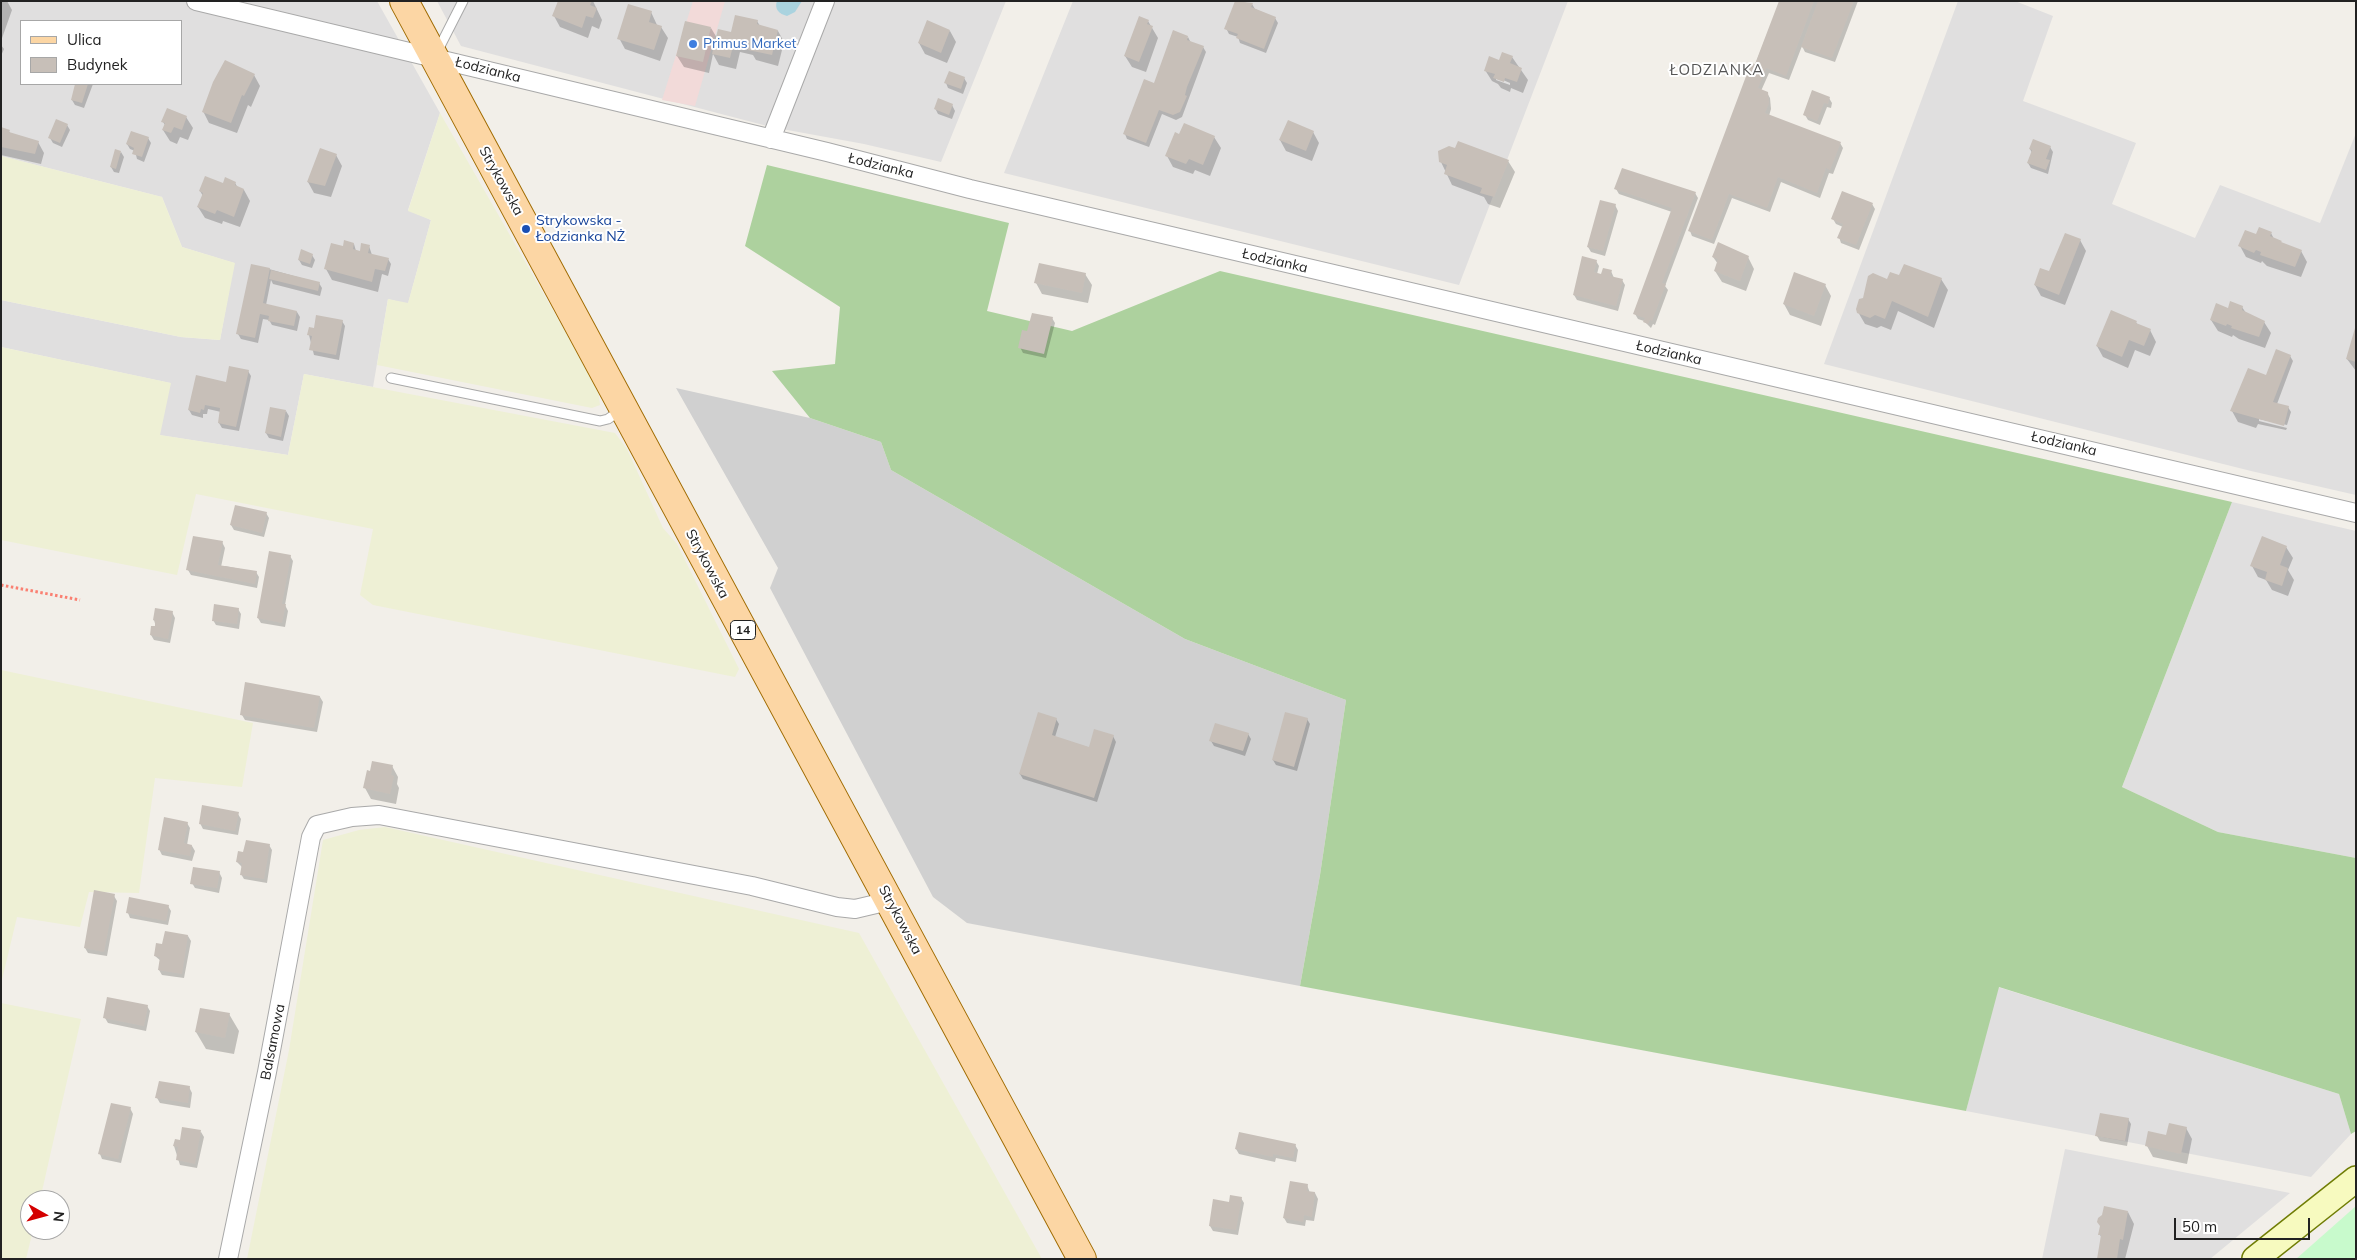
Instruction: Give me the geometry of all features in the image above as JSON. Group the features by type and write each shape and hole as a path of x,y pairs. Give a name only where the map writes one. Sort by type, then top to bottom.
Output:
{"main road":[{"name":"Strykowska","path":"404,1 1082,1259"}],"street":[{"name":"Łodzianka","path":"196,1 434,57 980,191 2356,513"},
{"path":"771,139 825,1"},
{"name":"Balsamowa","path":"228,1259 267,1072 311,837 317,825 352,816 379,815 752,886 837,907 855,909 889,901"},
{"path":"2255,1259 2356,1179"}],"lane":[{"path":"434,57 463,1"},
{"path":"391,378 600,421 608,419 624,409"}],"path":[{"path":"1,585 80,600"}],"shaded area":[{"path":"1,1 377,1 440,113 408,210 431,220 408,304 388,299 373,387 304,374 288,455 159,435 170,383 1,347 1,300 181,337 220,340 234,263 182,247 162,197 1,156"},
{"path":"437,1 1006,1 941,162 864,144 771,127 461,46"},
{"path":"693,1 725,1 695,106 662,100"},
{"path":"1073,1 1568,1 1459,285 1004,173"},
{"path":"1958,1 2015,1 2053,16 2023,101 2136,143 2112,204 2195,238 2220,185 2320,223 2356,133 2356,495 2251,471 1824,364"},
{"path":"676,388 810,418 881,442 891,470 1185,639 1346,700 1320,875 1300,986 967,923 933,897 770,588 778,568"},
{"path":"2232,502 2356,531 2356,858 2218,832 2122,787"},
{"path":"1998,987 2339,1094 2351,1134 2311,1177 1966,1111"},
{"path":"2065,1149 2290,1193 2210,1259 2042,1259"}],"green space":[{"path":"440,113 598,389 600,405 592,408 377,365 388,299 408,303 431,220 408,211"},
{"path":"1,156 162,197 182,247 235,263 220,340 181,337 1,300"},
{"path":"767,165 1009,223 987,311 1072,331 1220,271 2232,502 2122,787 2218,832 2356,858 2356,1131 2351,1134 2339,1094 1999,987 1966,1111 1300,986 1320,875 1346,700 1185,639 891,470 881,442 810,418 772,371 835,364 840,307 745,246"},
{"path":"1,347 171,383 160,435 288,455 304,374 615,433 627,449 663,528 677,544 739,669 735,677 373,605 360,595 373,529 196,494 177,575 1,540"},
{"path":"1,670 253,723 242,787 155,778 139,893 89,892 80,927 17,917 1,984"},
{"path":"385,827 859,933 1042,1259 247,1259 289,1050 323,840 359,830"},
{"path":"1,1003 81,1019 42,1190 20,1190 20,1240 31,1240 26,1259 1,1259"},
{"path":"2356,1206 2356,1259 2296,1259"}],"water":[{"path":"777,1 802,1 795,12 787,16 778,11"}],"building":[{"path":"558,1 592,1 590,5 597,8 593,18 586,16 582,28 552,16"},
{"path":"1235,1 1253,3 1251,7 1276,17 1264,49 1236,38 1238,34 1224,29"},
{"path":"1779,1 1814,1 1786,76 1766,68 1758,88 1768,92 1769,103 1765,113 1841,142 1830,170 1826,168 1817,193 1778,177 1767,208 1729,194 1712,240 1688,231 1751,63 1755,64"},
{"path":"1818,1 1854,1 1832,58 1801,47"},
{"path":"628,4 652,11 649,22 662,26 654,50 617,39"},
{"path":"735,15 758,20 757,24 778,30 772,55 748,50 749,45 734,42 730,58 712,54 718,29 731,32"},
{"path":"1139,16 1149,20 1147,24 1153,26 1139,62 1124,56"},
{"path":"927,20 950,30 941,53 918,43"},
{"path":"685,21 711,27 703,62 676,56"},
{"path":"1173,30 1188,36 1187,40 1204,46 1187,87 1185,95 1187,96 1180,112 1173,115 1159,110 1146,143 1123,134 1144,79 1154,83"},
{"path":"1502,52 1513,56 1510,63 1522,68 1517,82 1505,78 1504,82 1493,78 1495,74 1484,71 1489,56 1499,60"},
{"path":"225,60 255,74 244,96 242,95 231,123 202,112 213,82"},
{"path":"949,71 965,77 961,89 944,83"},
{"path":"75,85 88,85 82,103 71,100"},
{"path":"1812,90 1830,97 1828,104 1824,103 1817,121 1803,115"},
{"path":"938,98 953,104 949,115 934,109"},
{"path":"167,108 187,116 182,130 174,127 171,133 162,130 165,123 161,122"},
{"path":"56,119 68,124 60,143 48,138"},
{"path":"1288,120 1314,131 1306,151 1279,140"},
{"path":"1184,123 1215,136 1203,165 1189,159 1186,164 1165,156 1175,132 1179,134"},
{"path":"1,127 10,130 9,132 39,141 35,154 1,147"},
{"path":"131,131 149,137 142,157 132,154 134,148 126,144"},
{"path":"2033,139 2051,146 2046,159 2050,160 2046,170 2027,163 2032,150 2029,149"},
{"path":"1458,141 1509,160 1494,197 1480,193 1482,188 1444,174 1447,165 1439,162 1438,151 1449,146 1455,148"},
{"path":"320,148 337,154 325,186 307,182"},
{"path":"115,149 121,151 116,169 110,167"},
{"path":"1622,168 1696,192 1662,283 1666,284 1652,321 1650,320 1648,324 1643,322 1645,318 1633,314 1672,208 1614,189"},
{"path":"205,176 223,183 225,177 236,182 235,185 244,189 234,217 217,210 215,214 197,207 203,193 199,191"},
{"path":"1842,191 1873,203 1856,245 1837,238 1843,224 1831,219"},
{"path":"1600,200 1616,204 1603,251 1587,247"},
{"path":"2259,227 2272,232 2270,236 2281,242 2302,250 2295,267 2260,255 2261,252 2256,250 2254,253 2238,246 2245,230 2256,234"},
{"path":"2065,233 2081,239 2059,295 2034,285 2040,268 2049,271"},
{"path":"344,240 354,243 353,249 360,251 361,243 370,245 368,253 389,258 385,271 375,269 372,282 324,269 331,243 343,246"},
{"path":"1718,242 1749,256 1740,281 1714,271 1718,259 1712,257"},
{"path":"301,249 313,254 310,264 298,260"},
{"path":"1582,256 1597,260 1594,272 1601,274 1603,268 1612,270 1610,276 1623,279 1616,306 1573,295"},
{"path":"1039,263 1086,273 1082,293 1034,283"},
{"path":"251,264 270,268 263,303 297,311 294,326 268,321 269,316 260,314 255,338 236,334"},
{"path":"1904,264 1942,278 1928,317 1892,301 1885,319 1875,315 1870,318 1857,313 1856,309 1859,299 1863,298 1868,276 1873,273 1887,279 1890,272 1899,275"},
{"path":"271,270 320,282 318,291 269,279"},
{"path":"1794,272 1826,284 1814,316 1783,304"},
{"path":"2230,301 2243,306 2242,310 2265,321 2259,337 2231,328 2232,326 2227,324 2226,326 2210,320 2216,303 2228,308"},
{"path":"2111,310 2151,329 2144,346 2129,340 2122,357 2096,346"},
{"path":"1032,313 1053,317 1044,354 1018,348 1022,330 1027,331"},
{"path":"316,315 343,320 336,355 309,350 312,336 307,335 309,327 314,328"},
{"path":"2356,328 2356,362 2346,359"},
{"path":"2276,349 2291,355 2273,402 2289,406 2284,426 2230,411 2248,368 2266,375"},
{"path":"229,366 249,370 236,427 218,423 220,408 205,405 204,410 201,409 200,413 188,410 196,375 226,382"},
{"path":"270,407 286,410 281,437 265,433"},
{"path":"235,505 267,512 262,533 230,525"},
{"path":"193,536 223,541 218,565 257,571 255,584 186,570"},
{"path":"2262,536 2287,546 2280,565 2288,568 2282,586 2265,580 2267,572 2250,566"},
{"path":"269,551 291,555 282,604 286,604 282,623 257,618"},
{"path":"214,604 239,608 237,624 212,621"},
{"path":"155,608 173,611 168,639 150,635 151,626 155,626 155,621 153,620"},
{"path":"245,682 320,696 314,728 240,715"},
{"path":"1038,712 1057,718 1052,735 1089,747 1094,729 1114,735 1094,798 1019,774"},
{"path":"1285,712 1308,718 1294,767 1272,760"},
{"path":"1215,723 1249,733 1243,751 1209,741"},
{"path":"372,761 393,765 391,775 394,776 390,794 363,788 367,770 370,771"},
{"path":"202,805 239,812 235,831 199,824"},
{"path":"164,817 188,822 184,843 192,845 190,856 158,850"},
{"path":"246,840 270,844 264,879 240,875 242,863 236,862 238,851 243,852"},
{"path":"193,867 220,871 217,888 190,884"},
{"path":"94,890 115,894 104,952 84,948"},
{"path":"129,897 169,905 166,921 126,913"},
{"path":"165,931 188,935 182,974 158,970 160,957 154,956 156,943 162,944"},
{"path":"107,997 148,1005 144,1026 103,1018"},
{"path":"200,1008 230,1013 225,1038 195,1032"},
{"path":"159,1081 190,1086 188,1103 155,1098"},
{"path":"111,1103 131,1107 118,1159 98,1154"},
{"path":"2100,1113 2129,1118 2125,1141 2095,1136"},
{"path":"2169,1123 2187,1127 2181,1154 2145,1146 2148,1131 2166,1135"},
{"path":"182,1127 201,1130 195,1164 176,1160 178,1147 173,1146 175,1139 180,1140"},
{"path":"1239,1132 1296,1144 1293,1158 1273,1154 1273,1157 1235,1149"},
{"path":"1290,1181 1308,1184 1307,1191 1315,1192 1312,1217 1304,1215 1303,1222 1283,1218"},
{"path":"1230,1195 1242,1197 1236,1230 1209,1226 1213,1199 1229,1202"},
{"path":"2104,1206 2128,1211 2123,1240 2120,1239 2117,1259 2097,1259 2101,1235 2098,1235 2100,1226 2097,1222 2098,1218 2102,1215"}],"place":[{"name":"Primus Market","path":"693,44"},
{"name":"Strykowska - Łodzianka NŻ","path":"526,229"}],"district":[{"name":"ŁODZIANKA","path":"1717,70"}]}
